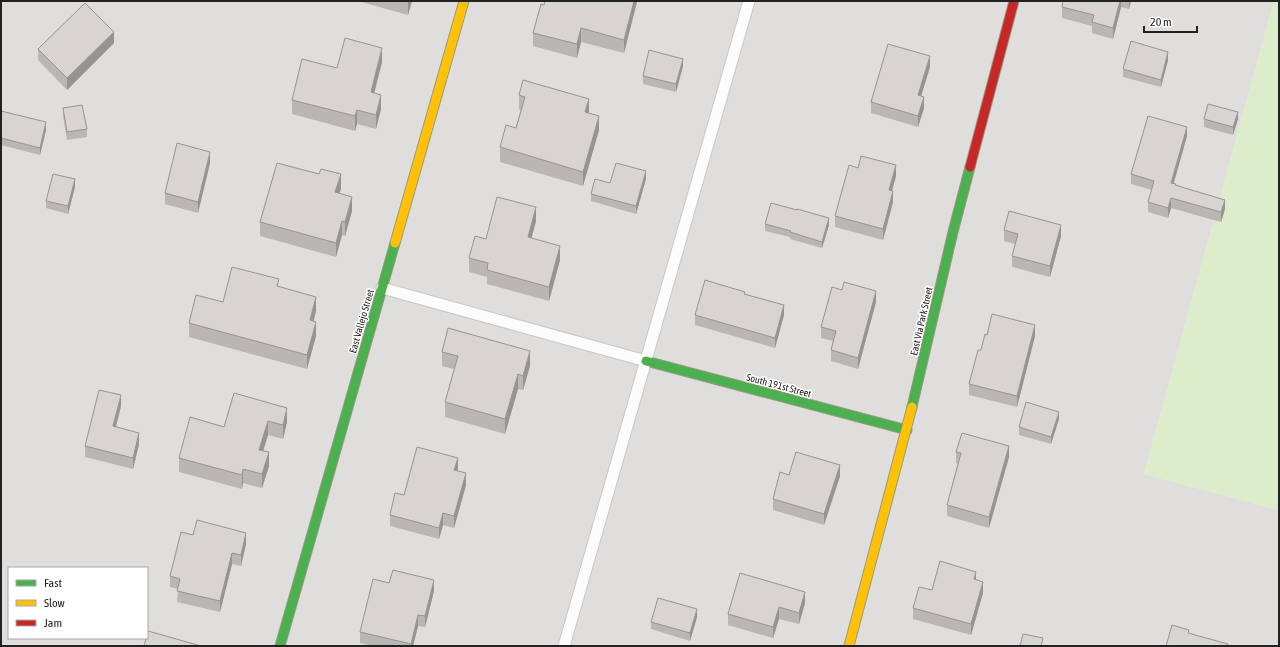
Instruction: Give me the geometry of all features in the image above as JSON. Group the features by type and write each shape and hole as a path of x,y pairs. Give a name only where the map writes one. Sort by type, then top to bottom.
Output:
{"street":[{"name":"East Vallejo Street","path":"280,646 464,1"},
{"name":"East Via Park Street","path":"850,646 907,430 953,232 1014,1"},
{"name":"South 191st Street","path":"646,361 907,430"}],"lane":[{"path":"564,646 749,1"},
{"path":"382,288 646,361"}],"shaded area":[{"path":"1,1 1274,1 1144,474 1279,510 1279,646 1,646"}],"green space":[{"path":"1274,1 1279,1 1279,510 1144,474"}],"building":[{"path":"545,1 634,1 624,40 581,28 577,44 533,33 541,4 544,5"},
{"path":"1063,1 1120,1 1113,28 1092,22 1094,15 1062,7"},
{"path":"85,3 114,32 67,78 38,49"},
{"path":"345,38 382,48 371,92 381,95 376,115 357,110 355,116 292,100 302,59 337,68"},
{"path":"1131,41 1168,52 1161,80 1123,69"},
{"path":"888,44 930,56 918,95 924,97 918,116 871,102"},
{"path":"649,50 683,59 676,84 643,76"},
{"path":"523,80 589,99 585,112 599,116 583,172 500,147 506,125 516,128 525,97 519,95"},
{"path":"1208,104 1238,112 1233,127 1204,119"},
{"path":"82,105 87,129 67,132 63,108"},
{"path":"1,111 46,122 40,148 1,138"},
{"path":"1148,116 1187,127 1171,183 1225,200 1221,212 1171,198 1168,208 1148,202 1154,181 1131,174"},
{"path":"177,143 210,152 198,202 165,193"},
{"path":"861,156 896,165 889,190 893,191 883,229 835,216 849,165 858,168"},
{"path":"277,163 319,174 321,169 341,174 335,192 352,197 345,222 342,221 336,243 260,222"},
{"path":"616,163 646,171 636,206 591,194 595,179 610,183"},
{"path":"53,174 75,179 68,206 46,201"},
{"path":"497,197 536,207 528,237 560,246 549,287 487,270 488,263 469,258 475,236 486,239"},
{"path":"771,203 829,218 822,242 765,224"},
{"path":"1009,211 1061,225 1050,266 1012,256 1018,234 1004,230"},
{"path":"232,267 279,279 277,286 316,297 310,320 316,322 307,355 189,323 196,295 223,302"},
{"path":"705,280 745,292 744,294 784,305 775,338 695,315"},
{"path":"844,282 876,291 858,358 831,350 836,331 821,327 832,287 842,290"},
{"path":"992,314 1035,325 1017,396 969,384 978,350 981,350 985,334 987,335"},
{"path":"448,328 530,351 523,376 518,374 505,419 445,402 458,356 442,352"},
{"path":"99,390 121,395 113,426 139,433 133,458 85,446"},
{"path":"234,393 287,408 283,425 268,421 259,450 269,452 262,474 243,469 242,475 179,458 190,417 224,427"},
{"path":"1026,402 1059,412 1051,437 1019,427"},
{"path":"962,433 1009,446 989,517 947,505 961,453 956,452"},
{"path":"417,447 458,458 454,470 466,473 454,516 443,513 439,528 390,515 395,493 404,495"},
{"path":"796,452 840,465 824,514 773,499 780,472 789,475"},
{"path":"197,520 246,533 241,555 232,553 220,601 177,591 180,579 170,576 181,532 193,535"},
{"path":"940,561 976,572 974,579 983,582 971,624 913,608 919,587 932,590"},
{"path":"393,570 434,580 425,616 418,615 411,644 360,632 373,579 389,583"},
{"path":"740,573 805,592 799,613 779,607 773,627 728,614"},
{"path":"658,598 697,609 690,633 651,622"},
{"path":"1172,625 1189,630 1188,633 1228,644 1227,646 1166,646"},
{"path":"148,631 201,646 144,646 146,639 148,639"},
{"path":"1023,634 1043,638 1041,646 1020,646"}],"traffic: fast":[{"path":"912,407 953,232 970,167"},
{"path":"280,646 395,243"},
{"path":"646,361 907,430"}],"traffic: slow":[{"path":"395,243 464,1"},
{"path":"849,646 912,407"}],"traffic: jam":[{"path":"970,167 1014,1"}]}
